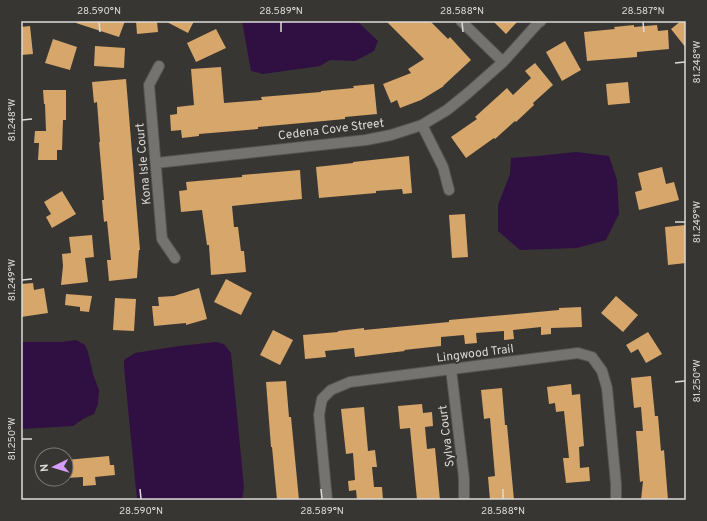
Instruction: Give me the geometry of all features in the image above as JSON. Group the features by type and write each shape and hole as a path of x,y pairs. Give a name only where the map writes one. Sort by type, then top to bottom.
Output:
{"street":[{"path":"461,21 503,62"},
{"name":"Cedena Cove Street","path":"156,163 366,140 422,125 447,110 468,93 503,62 541,21"},
{"name":"Kona Isle Court","path":"159,66 149,85 162,239 175,258"},
{"path":"422,125 443,168 449,190"},
{"name":"Lingwood Trail","path":"327,500 319,415 322,399 331,390 350,382 578,353 592,356 602,371 607,388 616,484 616,500"},
{"name":"Sylva Court","path":"451,369 464,478 464,500"}],"shaded area":[{"path":"242,21 357,21 378,41 374,51 355,61 330,60 320,66 263,74 251,71"},
{"path":"576,152 609,156 617,180 619,214 606,240 577,248 520,250 498,231 498,205 510,174 511,158"},
{"path":"76,340 85,345 99,390 98,404 94,414 73,426 21,429 21,342 61,342"},
{"path":"216,342 224,344 231,353 244,487 242,500 137,500 124,360 135,353"}],"building":[{"path":"77,21 125,21 119,37 76,23"},
{"path":"136,21 157,21 158,32 137,34"},
{"path":"165,21 194,21 188,33"},
{"path":"386,21 430,21 448,39 450,37 471,60 444,86 421,100 400,108 397,100 391,103 383,84 411,73 408,69 424,59"},
{"path":"493,21 518,21 506,34"},
{"path":"681,21 686,21 686,48 671,29"},
{"path":"634,25 634,27 657,25 658,31 668,30 669,49 637,52 637,57 587,61 584,32 615,29 614,27"},
{"path":"30,26 33,54 21,55 21,27"},
{"path":"216,29 226,48 196,62 187,43"},
{"path":"53,39 77,47 70,70 45,63"},
{"path":"565,41 581,70 562,81 546,52"},
{"path":"95,46 125,48 124,68 94,66"},
{"path":"535,63 553,85 533,103 534,105 516,122 515,121 495,139 494,138 466,158 451,137 477,119 475,117 507,88 513,95 531,78 525,71"},
{"path":"221,67 224,103 262,100 261,97 321,92 374,84 377,114 345,117 345,119 258,127 258,129 199,134 199,136 182,138 181,130 171,131 170,115 177,114 177,107 194,105 191,69"},
{"path":"126,79 140,250 137,278 109,281 107,260 111,260 107,221 104,222 102,200 104,200 97,102 94,103 92,82"},
{"path":"628,82 630,103 608,105 606,84"},
{"path":"43,90 66,90 66,120 63,120 62,150 57,150 57,160 38,160 39,143 34,143 35,131 46,131"},
{"path":"409,156 412,193 403,194 402,189 319,198 316,167"},
{"path":"662,167 666,184 674,182 679,200 639,210 635,192 642,190 638,173"},
{"path":"300,170 302,199 232,206 234,227 238,227 241,251 244,251 246,272 211,275 209,245 207,245 202,210 181,212 179,191 187,190 186,182"},
{"path":"62,191 76,214 52,228 46,217 51,214 44,202"},
{"path":"465,214 468,257 452,258 449,215"},
{"path":"686,225 686,263 668,265 665,227"},
{"path":"92,235 94,257 85,258 88,282 61,285 63,266 62,254 71,253 69,237"},
{"path":"226,279 252,293 241,315 214,302"},
{"path":"33,283 34,290 44,288 48,313 21,317 21,284"},
{"path":"199,288 207,319 186,325 186,323 154,326 152,306 159,306 158,297 174,296"},
{"path":"66,294 92,296 89,312 80,311 80,307 65,305"},
{"path":"616,296 638,315 623,332 601,313"},
{"path":"115,298 136,299 134,331 113,330"},
{"path":"581,307 582,327 551,328 551,334 541,335 541,327 513,330 514,339 504,340 504,331 476,333 477,343 465,344 464,335 441,337 441,346 355,357 354,348 325,351 326,357 305,359 303,335 364,328 364,330 449,322 449,320"},
{"path":"273,330 293,340 280,365 260,355"},
{"path":"648,332 662,354 646,363 638,349 631,353 626,345"},
{"path":"651,376 655,416 658,416 661,451 664,450 668,500 641,500 643,481 640,482 636,431 643,431 641,407 634,408 631,378"},
{"path":"286,381 299,500 277,500 271,447 266,382"},
{"path":"571,384 572,395 580,394 584,446 579,447 580,468 589,467 590,481 566,483 563,458 569,458 564,411 556,412 555,403 549,404 547,387"},
{"path":"502,388 514,500 490,500 488,477 495,476 490,418 484,419 481,390"},
{"path":"422,404 423,413 432,412 433,426 425,427 427,449 435,448 440,500 417,500 410,428 400,429 398,406"},
{"path":"364,407 368,451 375,450 377,467 372,467 374,487 382,487 383,500 357,500 356,490 349,491 348,481 355,480 353,453 346,454 341,409"},
{"path":"109,456 110,465 114,465 115,475 95,477 96,485 83,486 83,477 74,478 74,459"}]}
